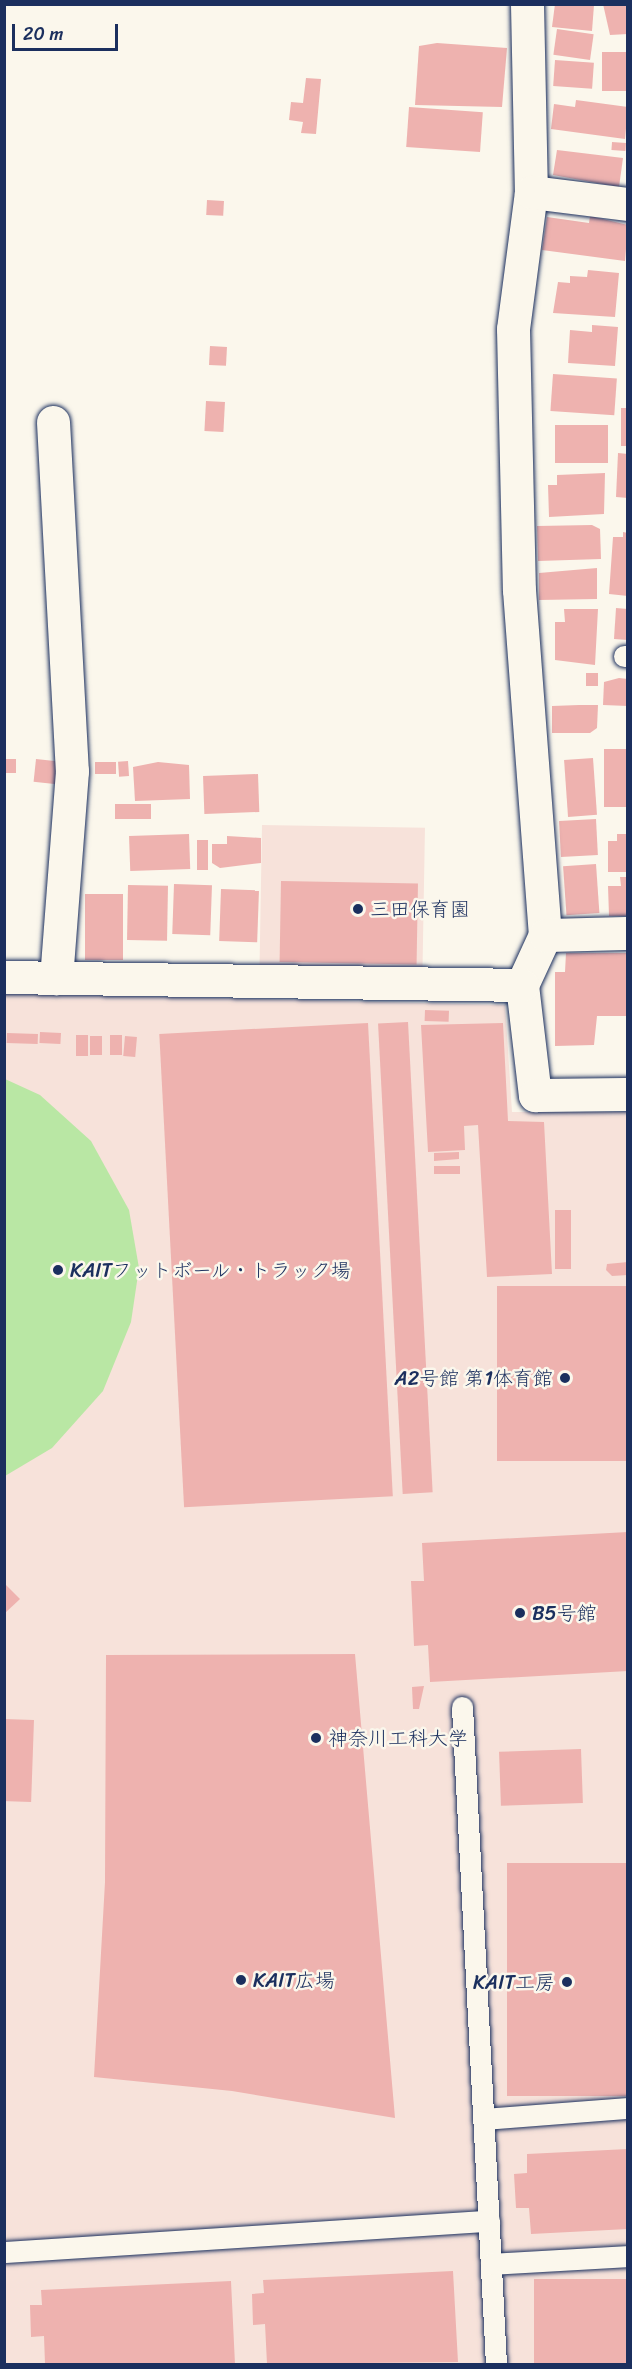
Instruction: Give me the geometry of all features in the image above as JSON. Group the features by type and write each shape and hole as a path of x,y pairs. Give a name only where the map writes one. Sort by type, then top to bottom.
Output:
{"street":[{"path":"527,4 531,192 514,341 519,591 545,935 522,985 535,1095 627,1094"},
{"path":"531,192 627,204"},
{"path":"53,422 72,771 56,978"},
{"path":"545,935 627,933"},
{"path":"4,977 522,985"}],"lane":[{"path":"462,1707 496,2364"},
{"path":"484,2119 627,2108"},
{"path":"4,2252 489,2221"},
{"path":"491,2265 627,2256"}],"shaded area":[{"path":"262,825 425,828 422,970 260,967"},
{"name":"神奈川工科大学","path":"5,993 505,1005 512,1112 627,1112 627,2364 5,2364"}],"green space":[{"name":"KAITフットボール・トラック場","path":"5,1079 40,1095 91,1141 129,1210 139,1268 131,1322 103,1391 52,1448 5,1476"}],"building":[{"path":"555,4 594,5 592,31 552,27"},
{"path":"603,4 628,4 628,34 610,35"},
{"path":"557,29 594,34 590,60 553,55"},
{"path":"437,43 507,48 502,107 415,105 419,46"},
{"path":"602,52 628,52 628,91 602,91"},
{"path":"555,60 594,63 592,89 553,86"},
{"path":"306,78 321,79 316,134 301,133 303,122 289,120 291,102 303,103"},
{"path":"576,100 628,107 625,139 551,129 554,104 575,107"},
{"path":"409,107 483,112 480,152 406,147"},
{"path":"612,142 626,143 625,151 611,150"},
{"path":"557,150 623,158 619,187 553,175"},
{"path":"207,200 224,201 223,216 206,215"},
{"path":"590,216 628,225 625,261 542,250 547,217 589,223"},
{"path":"588,270 619,273 615,317 553,313 558,282 570,283 570,276 587,277"},
{"path":"592,325 618,327 615,366 568,363 570,330 592,332"},
{"path":"210,346 227,347 226,366 209,365"},
{"path":"553,374 617,378 614,415 550,411"},
{"path":"206,401 225,402 223,432 204,431"},
{"path":"621,408 628,408 628,446 621,446"},
{"path":"555,425 608,425 608,463 555,463"},
{"path":"618,453 628,454 628,498 616,497"},
{"path":"605,473 604,514 549,517 548,485 557,485 557,475"},
{"path":"592,525 600,529 601,559 538,561 537,526"},
{"path":"623,532 628,533 628,596 609,594 613,537 623,537"},
{"path":"597,568 597,599 539,600 539,573"},
{"path":"616,608 628,609 628,640 614,639"},
{"path":"564,609 598,609 595,665 555,660 555,622 565,622"},
{"path":"586,673 598,673 598,686 586,686"},
{"path":"619,678 628,679 628,706 603,705 604,682"},
{"path":"598,705 597,728 590,733 552,733 552,706"},
{"path":"604,749 628,749 628,807 604,807"},
{"path":"593,758 597,815 568,817 564,760"},
{"path":"4,759 16,759 16,773 4,773"},
{"path":"36,759 66,762 63,785 34,782"},
{"path":"128,761 129,776 119,777 118,762"},
{"path":"95,762 116,762 116,774 95,774"},
{"path":"158,762 189,765 190,799 135,801 133,767"},
{"path":"258,774 259,812 204,814 203,776"},
{"path":"115,804 151,804 151,819 115,819"},
{"path":"596,819 598,855 561,857 559,821"},
{"path":"189,834 190,869 130,871 129,836"},
{"path":"617,834 628,834 628,872 608,872 608,841 617,841"},
{"path":"227,836 261,838 261,863 220,868 212,863 212,844 227,844"},
{"path":"197,840 208,840 208,870 197,870"},
{"path":"596,864 599,913 566,915 563,866"},
{"path":"620,877 628,877 628,916 609,916 608,886 621,886"},
{"path":"281,881 418,883 417,964 280,962"},
{"path":"174,884 212,885 210,935 172,934"},
{"path":"128,885 168,886 167,941 127,940"},
{"path":"221,889 259,890 257,942 219,941"},
{"path":"85,894 123,894 123,960 85,960"},
{"path":"566,953 628,953 628,1016 597,1016 594,1045 555,1046 555,972 565,972"},
{"path":"425,1010 449,1011 449,1022 425,1021"},
{"path":"408,1022 433,1492 403,1494 378,1024"},
{"path":"368,1023 393,1496 184,1507 159,1034"},
{"path":"503,1023 508,1121 544,1122 552,1274 487,1277 478,1125 464,1126 465,1150 428,1152 421,1025"},
{"path":"40,1032 61,1033 60,1044 39,1043"},
{"path":"7,1033 38,1034 38,1044 7,1043"},
{"path":"76,1035 88,1035 88,1056 76,1056"},
{"path":"110,1035 122,1035 122,1055 110,1055"},
{"path":"90,1036 102,1036 102,1055 90,1055"},
{"path":"125,1036 137,1037 135,1057 123,1056"},
{"path":"459,1152 459,1159 434,1161 434,1153"},
{"path":"434,1166 460,1166 460,1174 434,1174"},
{"path":"555,1210 571,1210 571,1269 555,1269"},
{"path":"628,1262 628,1275 612,1276 606,1270 607,1264"},
{"name":"A2号館 第1体育館","path":"497,1286 628,1286 628,1461 497,1461"},
{"name":"B5号館","path":"628,1532 628,1671 430,1682 428,1645 414,1646 411,1581 424,1581 422,1543"},
{"path":"4,1583 20,1599 4,1614"},
{"name":"KAIT広場","path":"355,1654 395,2118 232,2091 94,2077 105,1882 106,1655"},
{"path":"424,1686 419,1709 413,1709 412,1687"},
{"path":"4,1719 34,1720 31,1802 4,1801"},
{"path":"581,1749 583,1803 501,1806 499,1752"},
{"name":"KAIT工房","path":"507,1863 628,1863 628,2096 507,2096"},
{"path":"628,2149 628,2229 531,2234 529,2208 516,2208 514,2174 527,2173 527,2154"},
{"path":"453,2271 458,2362 267,2364 265,2324 253,2325 252,2294 264,2293 263,2280"},
{"path":"534,2279 628,2279 628,2364 534,2364"},
{"path":"231,2281 235,2364 45,2364 44,2336 31,2337 30,2305 42,2305 41,2290"}],"place":[{"name":"三田保育園","path":"358,909"},
{"name":"KAITフットボール・トラック場","path":"58,1270"},
{"name":"A2号館 第1体育館","path":"565,1378"},
{"name":"B5号館","path":"520,1613"},
{"name":"神奈川工科大学","path":"316,1738"},
{"name":"KAIT広場","path":"241,1980"},
{"name":"KAIT工房","path":"567,1982"}]}
